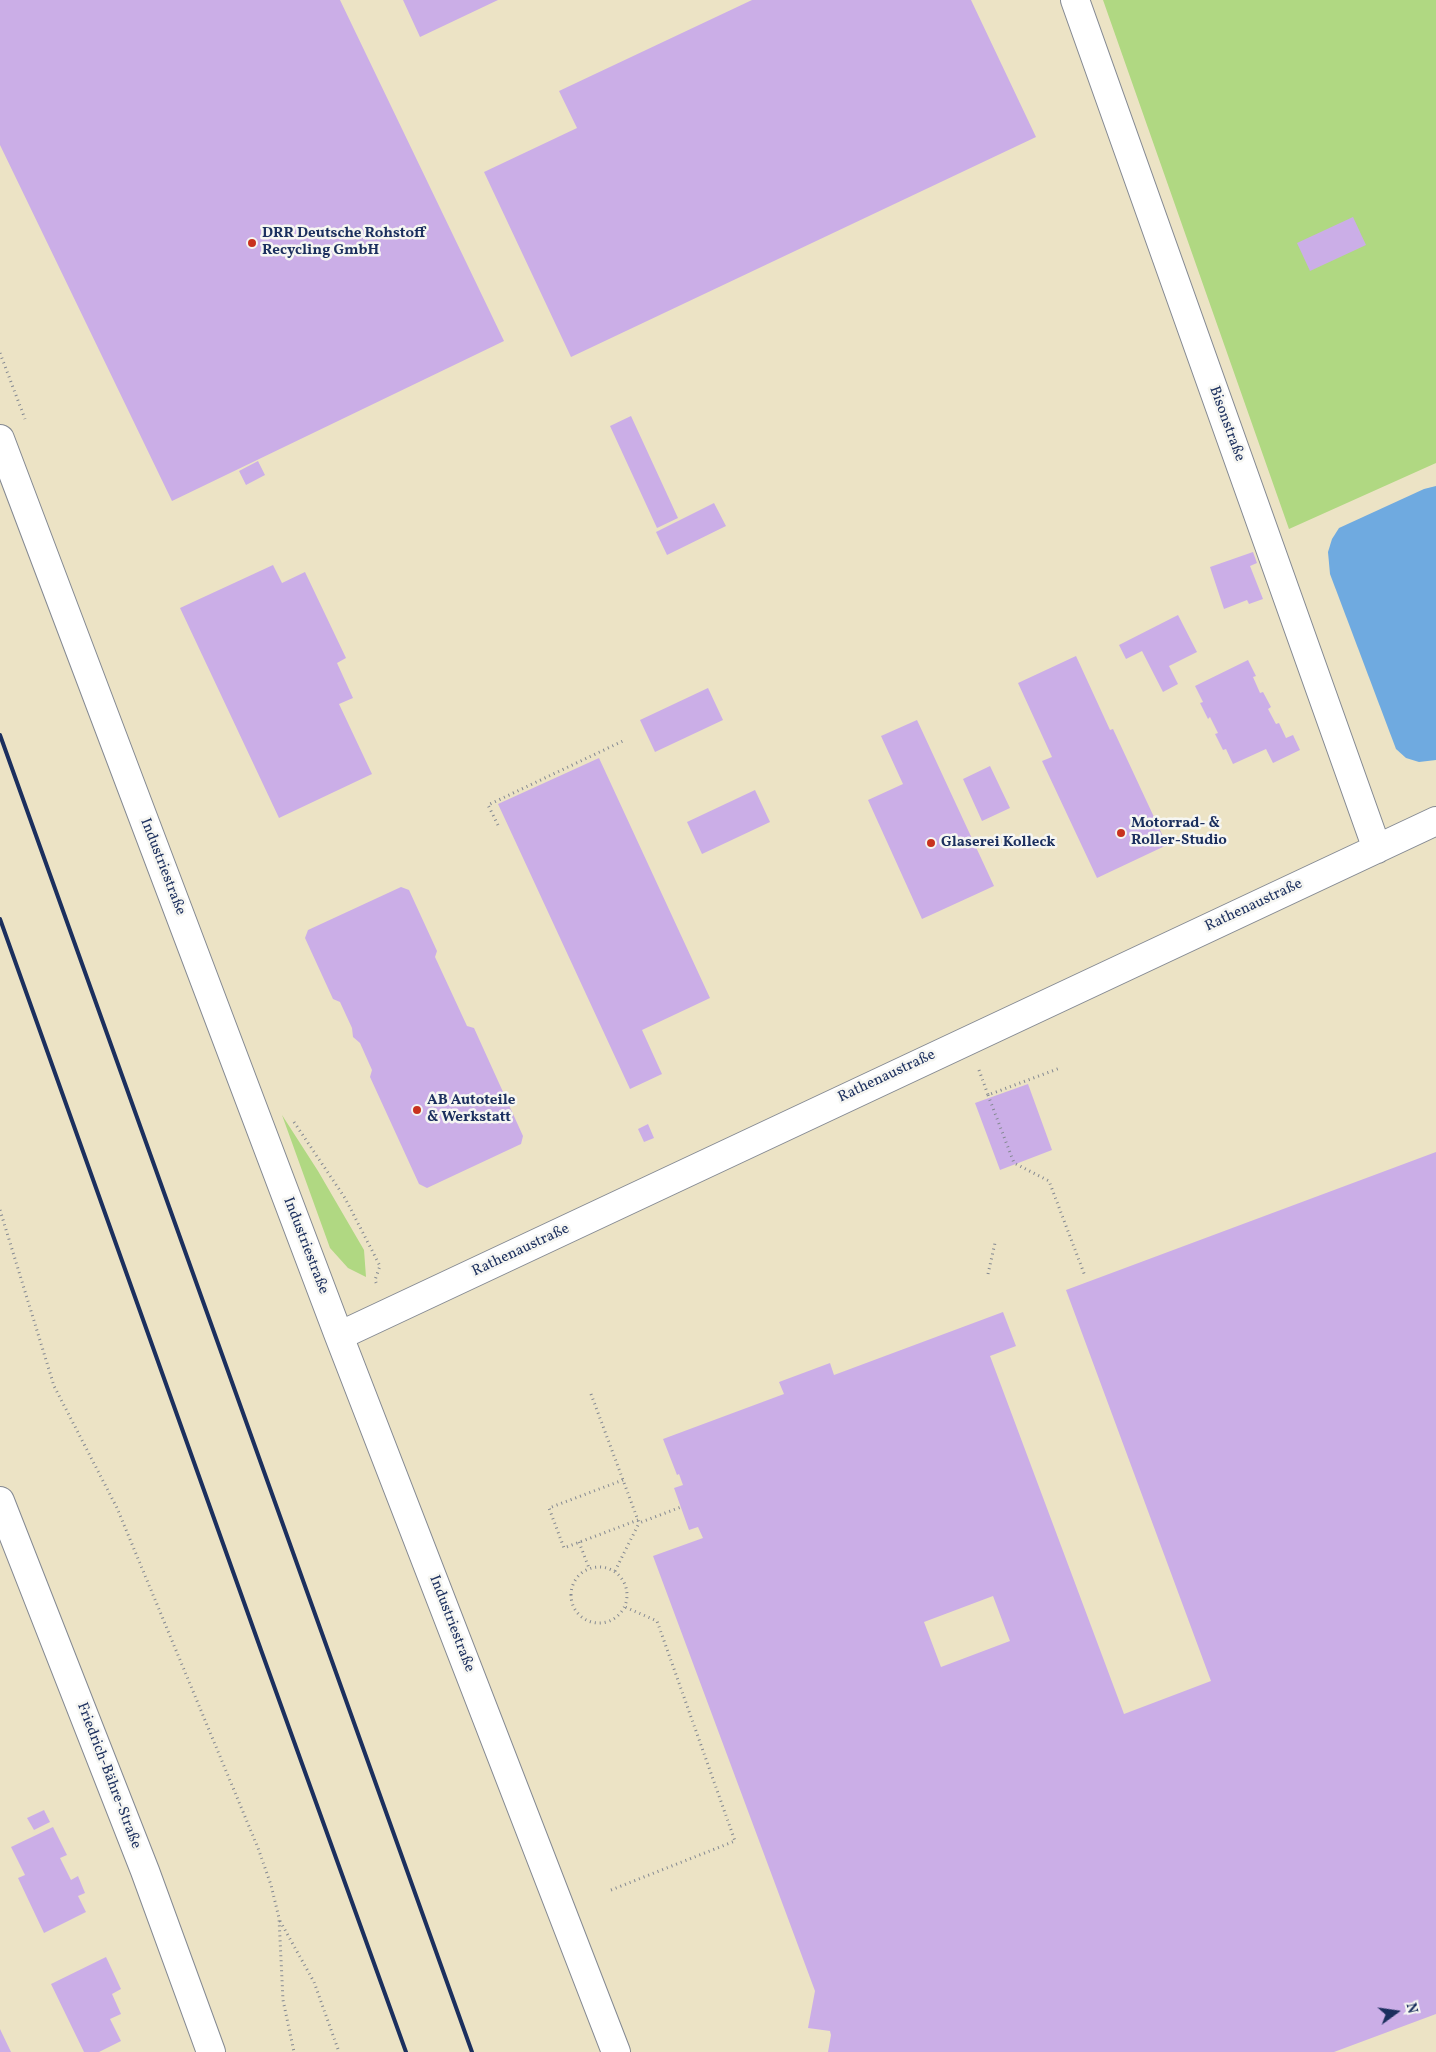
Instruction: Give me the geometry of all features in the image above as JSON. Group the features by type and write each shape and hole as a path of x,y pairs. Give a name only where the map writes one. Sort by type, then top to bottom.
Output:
{"street":[{"name":"Bisonstraße","path":"1075,0 1377,849"},
{"name":"Industriestraße","path":"0,439 339,1336 616,2052"},
{"name":"Rathenaustraße","path":"339,1336 1436,821"},
{"name":"Friedrich-Bähre-Straße","path":"1,1508 145,1871 211,2052"}],"path":[{"path":"498,825 488,805 625,740"},
{"path":"977,1065 1014,1163 1049,1180 1085,1276"},
{"path":"988,1095 1060,1068"},
{"path":"0,1210 54,1386 117,1508 258,1848 271,1885 279,1918 284,2000 294,2052"},
{"path":"988,1274 995,1242"},
{"path":"591,1394 638,1521 616,1571"},
{"path":"623,1480 549,1508 564,1548 681,1507"},
{"path":"579,1542 589,1568"},
{"path":"601,1566 616,1571 626,1585 628,1596 625,1607 618,1616 609,1622 598,1624 587,1621 578,1614 572,1604 570,1593 576,1578 580,1573 589,1568 601,1566"},
{"path":"611,1890 735,1841 657,1621 625,1607"},
{"path":"279,1918 314,1982 339,2052"}],"green space":[{"path":"1103,0 1436,0 1436,463 1289,529"},
{"path":"282,1115 318,1171 364,1250 366,1277 348,1268 330,1248"}],"water":[{"path":"1436,486 1436,760 1419,762 1406,758 1396,749 1330,574 1328,552 1332,539 1339,528 1424,489"}],"building":[{"name":"DRR Deutsche Rohstoff Recycling GmbH","path":"0,0 340,0 504,341 172,501 0,145"},
{"path":"403,0 498,0 420,37"},
{"path":"752,0 971,0 1036,137 571,357 484,172 577,128 559,91"},
{"path":"1353,217 1366,245 1310,271 1297,243"},
{"path":"631,416 678,518 657,528 610,426"},
{"path":"258,461 265,475 246,485 239,471"},
{"path":"714,503 726,526 667,555 656,532"},
{"path":"1253,552 1257,563 1250,566 1263,599 1249,604 1247,600 1224,609 1210,567"},
{"path":"273,565 282,583 305,572 346,658 337,663 353,698 339,704 372,774 279,818 180,608"},
{"path":"1178,615 1197,652 1169,666 1178,684 1163,692 1142,651 1126,659 1119,645"},
{"path":"1076,656 1110,730 1113,729 1167,845 1097,878 1042,761 1052,757 1018,683"},
{"path":"1248,660 1256,676 1253,677 1260,693 1263,692 1271,707 1268,709 1276,724 1279,723 1286,738 1293,735 1300,750 1273,763 1266,749 1233,764 1226,749 1223,750 1215,734 1218,733 1200,703 1203,702 1195,686"},
{"path":"708,688 723,720 655,752 640,720"},
{"name":"Glaserei Kolleck","path":"917,720 994,886 922,919 868,800 903,784 881,736"},
{"path":"599,758 710,998 642,1030 662,1074 630,1089 498,804"},
{"path":"990,766 1010,808 982,821 963,779"},
{"path":"755,790 770,822 702,854 687,822"},
{"path":"401,887 409,890 437,951 435,957 467,1026 474,1028 523,1136 521,1144 427,1188 419,1184 370,1077 372,1070 360,1043 353,1037 352,1028 340,1002 333,999 305,938 308,930"},
{"path":"1028,1084 1052,1150 1000,1170 975,1103"},
{"path":"648,1124 654,1138 644,1142 638,1129"},
{"path":"1436,1152 1436,2014 1334,2052 828,2052 830,2031 808,2028 815,1991 653,1556 703,1538 698,1527 689,1530 674,1488 683,1485 679,1474 677,1475 663,1439 784,1394 779,1382 830,1363 834,1375 1003,1312 1016,1346 990,1356 1124,1714 1211,1681 1066,1290","holes":["993,1596 1010,1641 941,1667 924,1622"]},
{"path":"44,1810 50,1822 34,1830 27,1818"},
{"path":"53,1827 67,1855 60,1858 71,1880 78,1876 85,1893 78,1896 86,1912 44,1933 18,1878 25,1875 11,1847"},
{"path":"106,1957 121,1989 112,1994 121,2014 110,2019 121,2041 99,2052 84,2052 51,1984"},
{"path":"0,2029 11,2052 0,2052"}],"railway":[{"path":"0,735 472,2052"},
{"path":"0,919 406,2052"}],"place":[{"name":"DRR Deutsche Rohstoff Recycling GmbH","path":"252,243"},
{"name":"Motorrad- & Roller-Studio","path":"1121,833"},
{"name":"Glaserei Kolleck","path":"931,843"},
{"name":"AB Autoteile & Werkstatt","path":"417,1110"}]}
